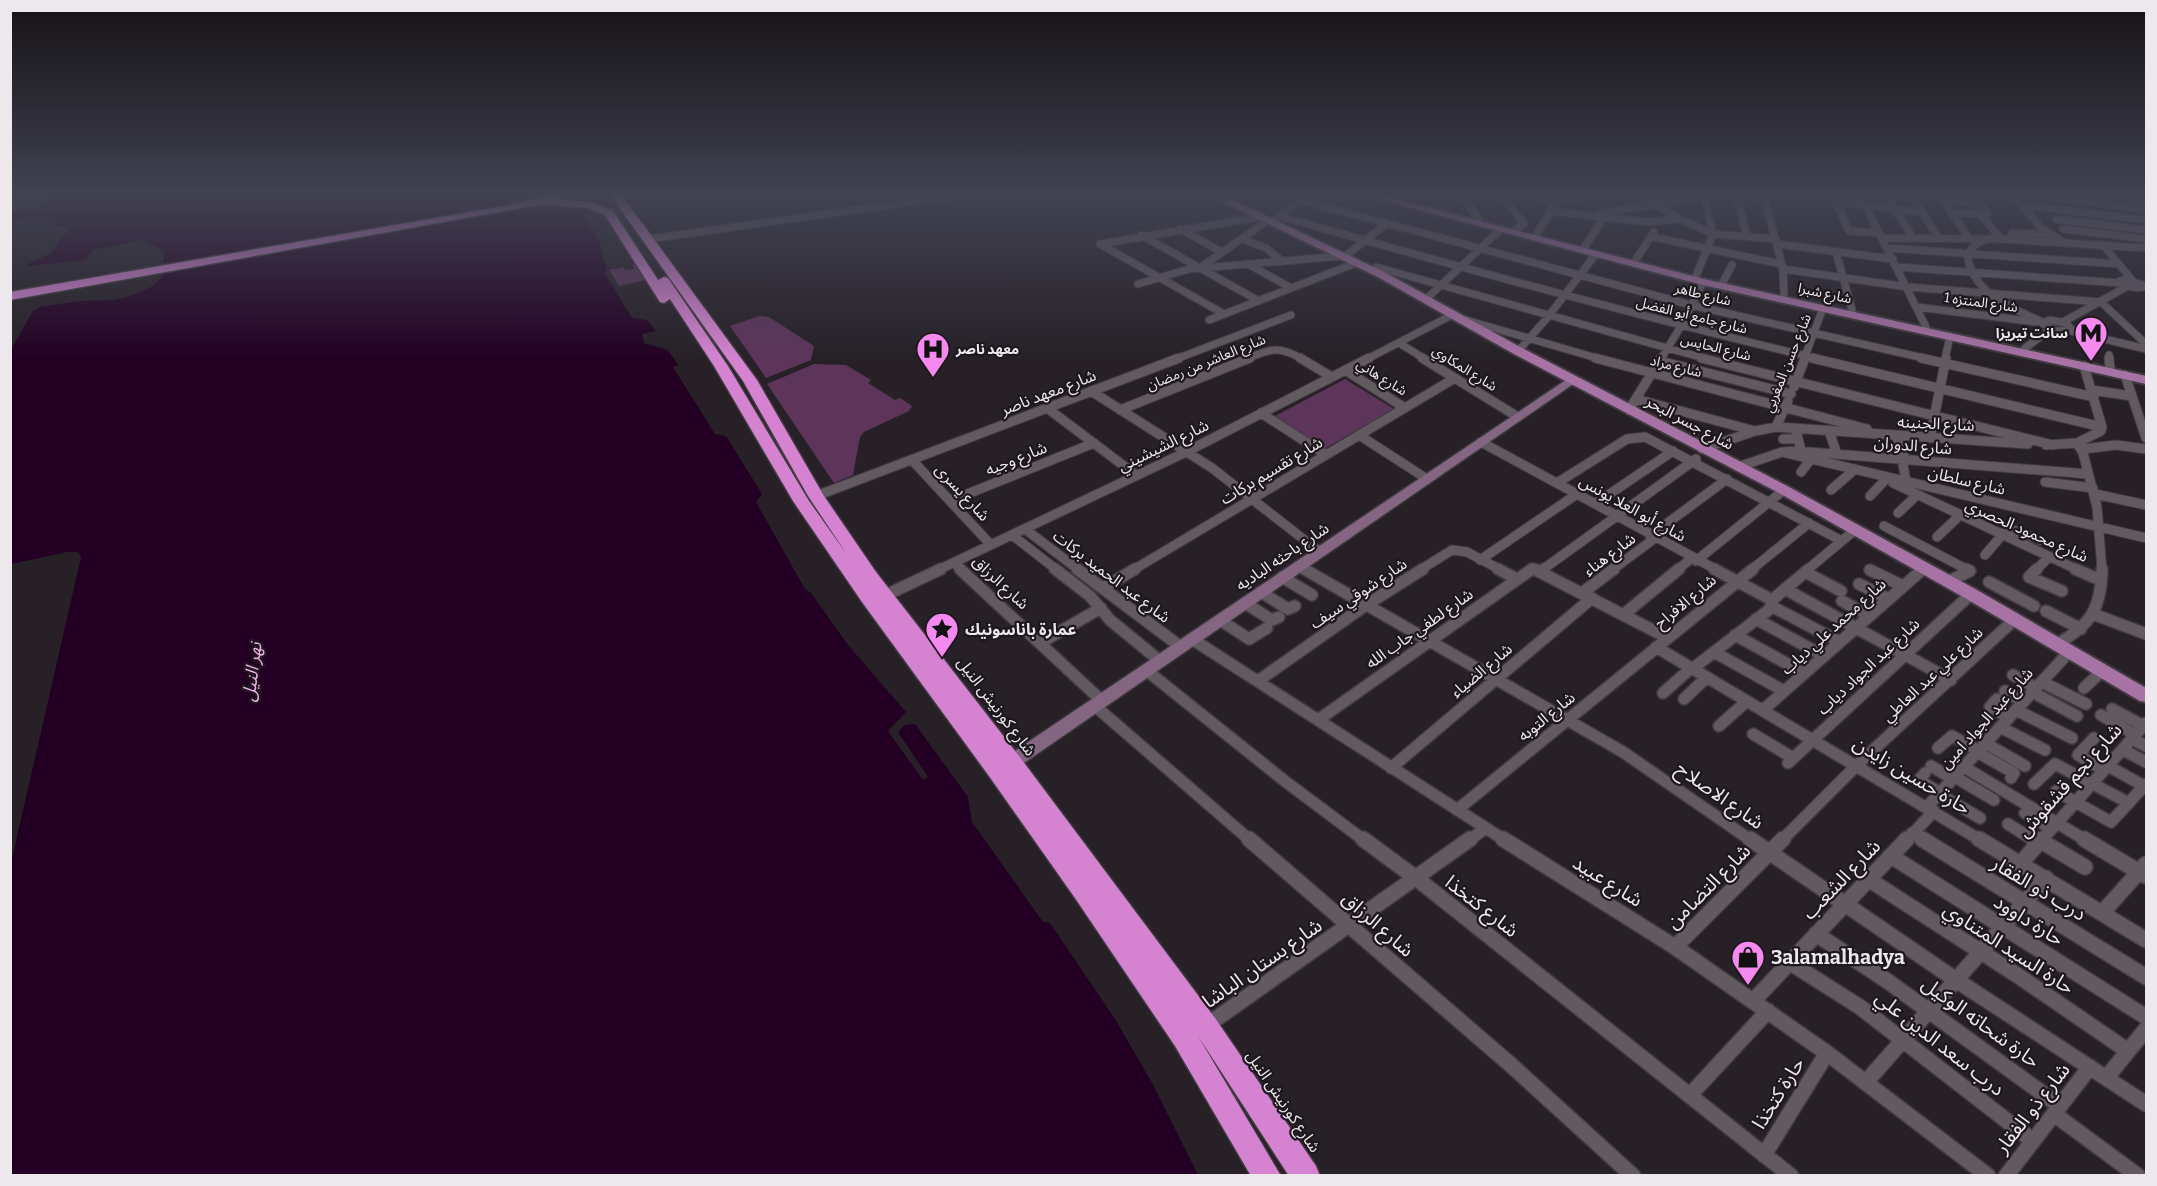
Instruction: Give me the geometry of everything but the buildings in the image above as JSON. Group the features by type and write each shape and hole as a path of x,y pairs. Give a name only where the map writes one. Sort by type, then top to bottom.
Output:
{"highway":[{"path":"10,285 214,248"},
{"path":"10,296 278,248"},
{"path":"631,248 714,377 747,412"},
{"name":"شارع كورنيش النيل","path":"643,248 741,382 885,596 1012,762 1206,1026 1306,1176"},
{"name":"شارع كورنيش النيل","path":"655,248 729,365"},
{"name":"شارع كورنيش النيل","path":"741,382 747,412 801,501 868,598 1004,780 1184,1037 1267,1176"}],"main road":[{"name":"شارع جسر البحر","path":"1326,248 1572,380 1632,404 1704,450 1784,490 1949,581 2146,696"},
{"name":"شارع شبرا","path":"1570,248 1823,308 2146,378"},
{"name":"شارع شبرا","path":"1585,248 1700,279"},
{"name":"شارع شبرا","path":"1752,291 1852,310 2025,348 2146,378"}],"street":[{"path":"1108,248 1224,314"},
{"path":"1164,248 1259,301"},
{"path":"1215,248 1222,252"},
{"path":"1200,268 1227,248"},
{"path":"1266,248 1282,261"},
{"path":"1209,320 1291,288 1347,259 1357,248"},
{"name":"شارع جامع أبو الفضل","path":"1393,248 1681,326 2102,427"},
{"path":"1635,261 1644,248"},
{"path":"1707,248 1700,279 1681,326 1632,404 1755,431"},
{"path":"1708,248 1782,267 1842,278 1908,287 2101,302 2146,344"},
{"path":"1778,248 1782,267 1784,296"},
{"path":"1814,248 1893,259"},
{"path":"1887,248 1926,327"},
{"path":"1892,248 2119,264"},
{"path":"1972,248 1967,254 1969,272 1973,279 1990,293 2051,329 2071,331 2146,349"},
{"path":"2106,248 2119,264 2127,283"},
{"path":"1425,300 1479,249"},
{"name":"شارع طاهر","path":"1479,249 1691,305 1945,363 2093,393 2132,396"},
{"path":"1836,252 1852,310"},
{"path":"1518,351 1548,317 1595,255"},
{"path":"1138,284 1184,270 1200,268 1282,261 1347,259"},
{"path":"1248,264 1291,288"},
{"path":"1726,284 1732,265"},
{"name":"شارع الحايس","path":"1376,267 1667,349 2053,445"},
{"path":"1897,267 2127,283 2145,287"},
{"path":"2063,322 2101,302 2127,283"},
{"name":"شارع المنتزه 1","path":"1917,307 2042,323 2050,320 2063,322"},
{"name":"شارع حسن المغربي","path":"1776,428 1797,381 1823,308"},
{"name":"شارع معهد ناصر","path":"816,496 1291,315"},
{"name":"شارع مراد","path":"1453,316 1652,374 1895,436"},
{"name":"شارع الشيشيني","path":"885,596 1186,452 1453,316"},
{"path":"2063,322 2072,327 2071,331"},
{"path":"2025,348 2051,329"},
{"path":"1930,438 1950,336"},
{"name":"شارع المكاوي","path":"1398,343 1518,417"},
{"name":"شارع العاشر من رمضان","path":"1120,410 1271,349 1289,351 1332,377"},
{"path":"2109,355 2110,368"},
{"path":"1660,361 1791,394"},
{"path":"2084,366 2102,427"},
{"name":"شارع هاني","path":"1345,370 1405,408"},
{"path":"2125,375 2146,438"},
{"name":"شارع تقسيم بركات","path":"1103,588 1455,378"},
{"name":"شارع باحثه الباديه","path":"1012,762 1572,380"},
{"path":"1091,391 1253,498 1320,552"},
{"path":"1047,408 1136,475"},
{"path":"1261,413 1326,455"},
{"name":"شارع الجنينه","path":"1541,571 1693,461 1704,450 1755,431 1776,428 2080,446 2101,431 2102,427"},
{"path":"1796,429 1801,452"},
{"path":"1829,431 1837,454"},
{"path":"1359,435 1427,479"},
{"path":"1557,483 1627,439 1638,436 1651,439 1842,541"},
{"path":"1895,436 1903,459 1906,481"},
{"path":"1784,439 1798,439"},
{"name":"شارع أبو العلا يونس","path":"1481,442 1735,581 1840,642"},
{"name":"شارع وجيه","path":"950,501 1094,443"},
{"path":"2057,644 2080,628 2093,614 2100,580 2099,526 2094,491 2080,446 2116,445 2146,449"},
{"path":"1596,504 1673,451"},
{"name":"شارع الدوران","path":"1738,467 1782,452 1801,452 2088,474"},
{"name":"شارع سلطان","path":"1782,452 2146,537"},
{"path":"1801,472 1811,459"},
{"name":"شارع يسرى","path":"912,460 991,545"},
{"path":"1831,490 1855,469"},
{"path":"1870,496 1882,477"},
{"name":"شارع محمود الحصري","path":"1882,477 2001,536 2100,580"},
{"name":"شارع هناء","path":"1587,596 1652,537 1727,479"},
{"path":"2045,482 2094,491 2146,505"},
{"path":"1623,615 1784,490"},
{"path":"1517,579 1480,560 1577,494"},
{"path":"1898,513 1917,495"},
{"path":"1937,537 1959,516"},
{"name":"شارع الافراح","path":"1656,647 1809,523"},
{"path":"1884,526 1970,571 1949,581"},
{"path":"1985,555 2008,528 2040,540"},
{"name":"شارع عبد الحميد بركات","path":"1025,529 1103,588 1187,643"},
{"path":"1663,693 1691,668 1756,619 1785,589 1855,530"},
{"path":"1878,542 1894,532"},
{"name":"شارع عبد الحميد بركات","path":"1012,535 1083,590 1110,620 1160,661"},
{"name":"شارع شوقي سيف","path":"1258,681 1366,605 1452,550 1459,550 1480,560"},
{"path":"2049,557 2029,577 2062,591"},
{"name":"شارع الرزاق","path":"954,563 1040,643 1098,703 1511,1065 1632,1176"},
{"name":"شارع الاصلاح","path":"1299,566 1637,761 1956,980 2146,1104"},
{"name":"شارع لطفي جاب الله","path":"1318,720 1531,568 1541,571"},
{"name":"شارع محمد علي دياب","path":"1763,710 1924,568"},
{"path":"1870,570 1903,586"},
{"path":"1541,571 1666,637"},
{"path":"1805,572 1870,616"},
{"path":"1282,578 1312,595"},
{"path":"1989,582 2034,606"},
{"path":"1859,584 1889,599"},
{"path":"1785,589 1951,680"},
{"path":"1986,603 2006,591"},
{"path":"1261,592 1288,609 1295,606"},
{"name":"شارع عبد الجواد دياب","path":"1753,734 1791,761 1971,594"},
{"name":"شارع الضياء","path":"1391,768 1495,680 1587,596"},
{"path":"1245,603 1272,620 1279,617"},
{"path":"1040,643 1101,609"},
{"path":"2046,611 2080,628"},
{"path":"2093,614 2146,634"},
{"path":"1756,619 1824,656"},
{"name":"شارع علي عبد العاطي","path":"1769,853 1857,765 2014,619"},
{"path":"1220,620 1249,639 1267,628"},
{"path":"1735,635 1804,673"},
{"name":"شارع عبيد","path":"1187,643 1258,681 1457,810 1675,946 1827,1053 1988,1176"},
{"name":"حارة حسين زايدن","path":"1656,647 2021,863 2146,940"},
{"name":"شارع التوبه","path":"1457,810 1656,647"},
{"name":"شارع عبد الجواد امين","path":"1930,809 1957,774 2070,651"},
{"path":"1714,652 1784,691"},
{"name":"شارع كتخذا","path":"1146,670 1286,782 1416,878 1791,1176"},
{"path":"2084,688 2103,670"},
{"path":"2013,675 2037,687 2085,704"},
{"path":"1684,699 1707,677"},
{"path":"2037,687 2077,716"},
{"path":"2045,750 2012,714 2001,695 1990,707 2012,714 2072,738"},
{"path":"1719,726 1747,700"},
{"path":"2106,712 2140,731 2146,746"},
{"name":"شارع نجم قشقوش","path":"2021,863 2140,731"},
{"path":"1938,748 1952,736 2025,766"},
{"path":"2056,791 2108,822 2113,822 2145,785 2078,755 2094,738"},
{"path":"1980,749 2012,772 2014,775 2011,778"},
{"path":"2123,750 2146,762"},
{"path":"2034,784 2053,763 2129,803"},
{"path":"1980,818 1919,780 1928,769 1957,774 2144,870 2102,913"},
{"path":"1957,774 1994,800"},
{"name":"شارع الشعب","path":"1753,1000 1891,856 1930,809"},
{"path":"2025,813 2055,825"},
{"path":"2008,824 2085,867"},
{"name":"شارع بستان الباشا","path":"1206,1026 1486,828"},
{"name":"درب ذو الفقار","path":"1912,833 2146,976"},
{"name":"شارع التضامن","path":"1675,946 1769,853"},
{"name":"حارة داوود","path":"1891,856 2146,1017"},
{"path":"1866,1082 2046,878"},
{"name":"حارة السيد المتناوي","path":"1868,879 2128,1051"},
{"name":"حارة شحاته الوكيل","path":"1816,934 1929,1011 2139,1176"},
{"name":"درب سعد الدين علي","path":"1789,962 1860,1007 2033,1141"},
{"path":"1690,1095 1768,1011"},
{"path":"2107,1077 2146,1029"},
{"name":"حارة كتخذا","path":"1764,1155 1827,1053"},
{"name":"شارع ذو الفقار","path":"2006,1176 2091,1067"}],"shaded area":[{"path":"635,264 646,280 619,286 609,270 623,267 625,270 634,269 632,265"},
{"path":"759,316 769,317 814,346 811,360 766,378 730,326"},
{"path":"814,364 846,365 871,380 868,383 895,400 900,398 912,406 909,411 864,432 860,437 853,475 834,483 767,384"},
{"path":"1345,379 1394,409 1324,449 1273,417"}],"water":[{"path":"54,248 101,248 93,250 86,260 29,266 28,264 50,254"},
{"name":"نهر النيل","path":"159,248 601,248 607,270 604,272 632,318 647,320 656,331 642,334 644,343 668,350 678,365 673,367 715,434 726,436 762,494 756,502 805,589 811,593 848,645 906,712 888,731 923,780 928,777 898,732 905,725 915,724 968,797 972,822 1043,922 1050,923 1115,1019 1151,1081 1198,1175 11,1175 11,863 81,557 78,552 67,552 11,564 11,349 33,311 40,307 79,301 114,300 153,286 163,275 164,251"}],"place":[{"name":"سانت تيريزا","path":"2091,362"},
{"name":"معهد ناصر","path":"933,378"},
{"name":"عمارة باناسونيك","path":"942,658"},
{"name":"3alamalhadya","path":"1748,986"}]}
